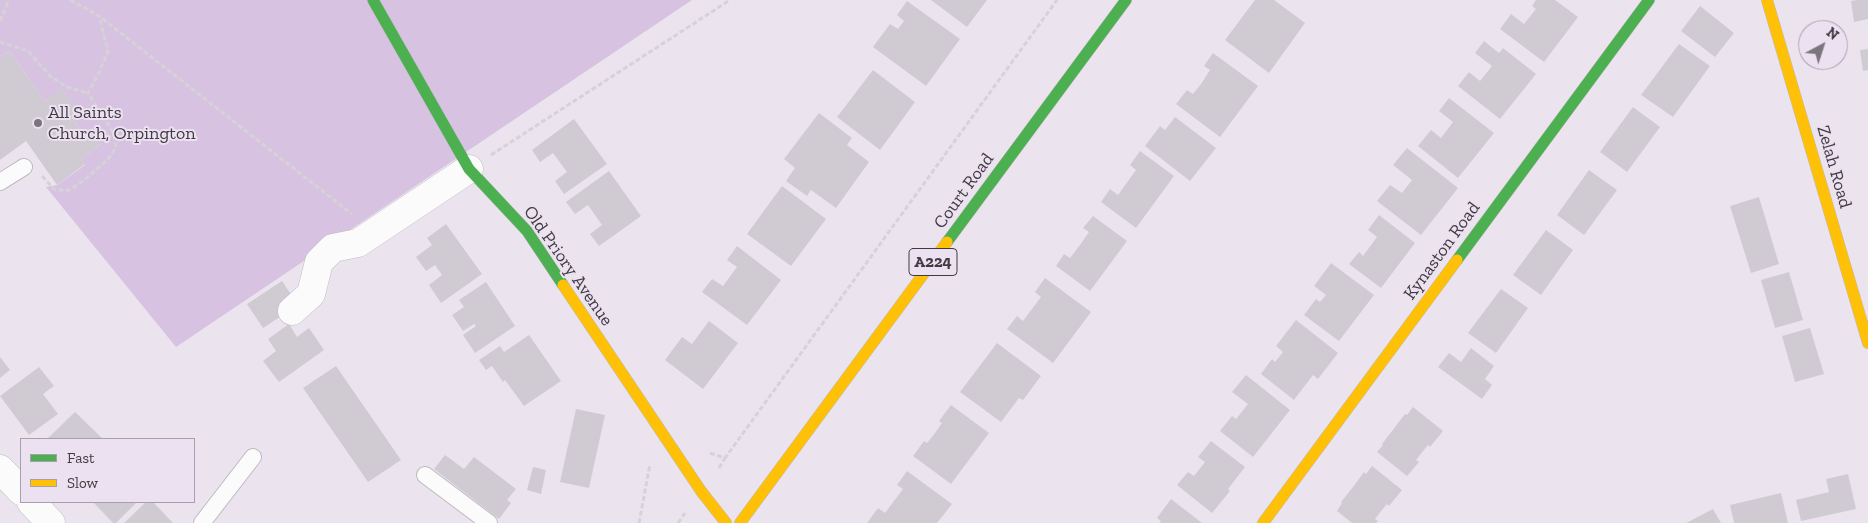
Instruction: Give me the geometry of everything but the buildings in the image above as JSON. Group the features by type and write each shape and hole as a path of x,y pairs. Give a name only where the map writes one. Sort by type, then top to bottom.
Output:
{"street":[{"name":"Old Priory Avenue","path":"373,0 469,169 526,231 701,491 726,523"},
{"name":"Court Road","path":"740,523 1126,0"},
{"name":"Kynaston Road","path":"1263,523 1649,0"},
{"name":"Zelah Road","path":"1767,0 1868,343"},
{"path":"292,311 311,294 319,262 333,248 358,243 469,169"},
{"path":"0,469 20,491"},
{"path":"32,503 50,523"}],"lane":[{"path":"0,182 24,167"},
{"path":"202,523 253,457"},
{"path":"425,475 489,523"}],"path":[{"path":"0,21 9,0"},
{"path":"70,0 76,1 99,16 354,216"},
{"path":"469,169 730,0"},
{"path":"709,453 726,458 1057,0"},
{"path":"88,93 108,51 99,16"},
{"path":"0,42 28,51 50,76 67,87 88,93 114,134 116,148 108,159 83,181 69,190 55,190 38,171 24,167"},
{"path":"638,523 657,426"}],"shaded area":[{"path":"0,0 692,0 176,347 46,187 57,185 85,165 81,159 100,145 89,131 84,134 71,116 78,111 62,89 45,101 9,51 0,57"}],"traffic: fast":[{"path":"373,0 469,169 527,231 563,285"},
{"path":"947,242 1126,0"},
{"path":"1457,260 1649,0"}],"traffic: slow":[{"path":"1767,0 1868,343"},
{"path":"740,523 947,242"},
{"path":"1263,523 1457,260"},
{"path":"563,285 701,491 726,523"}],"place":[{"name":"All Saints Church, Orpington","path":"38,123"}]}
